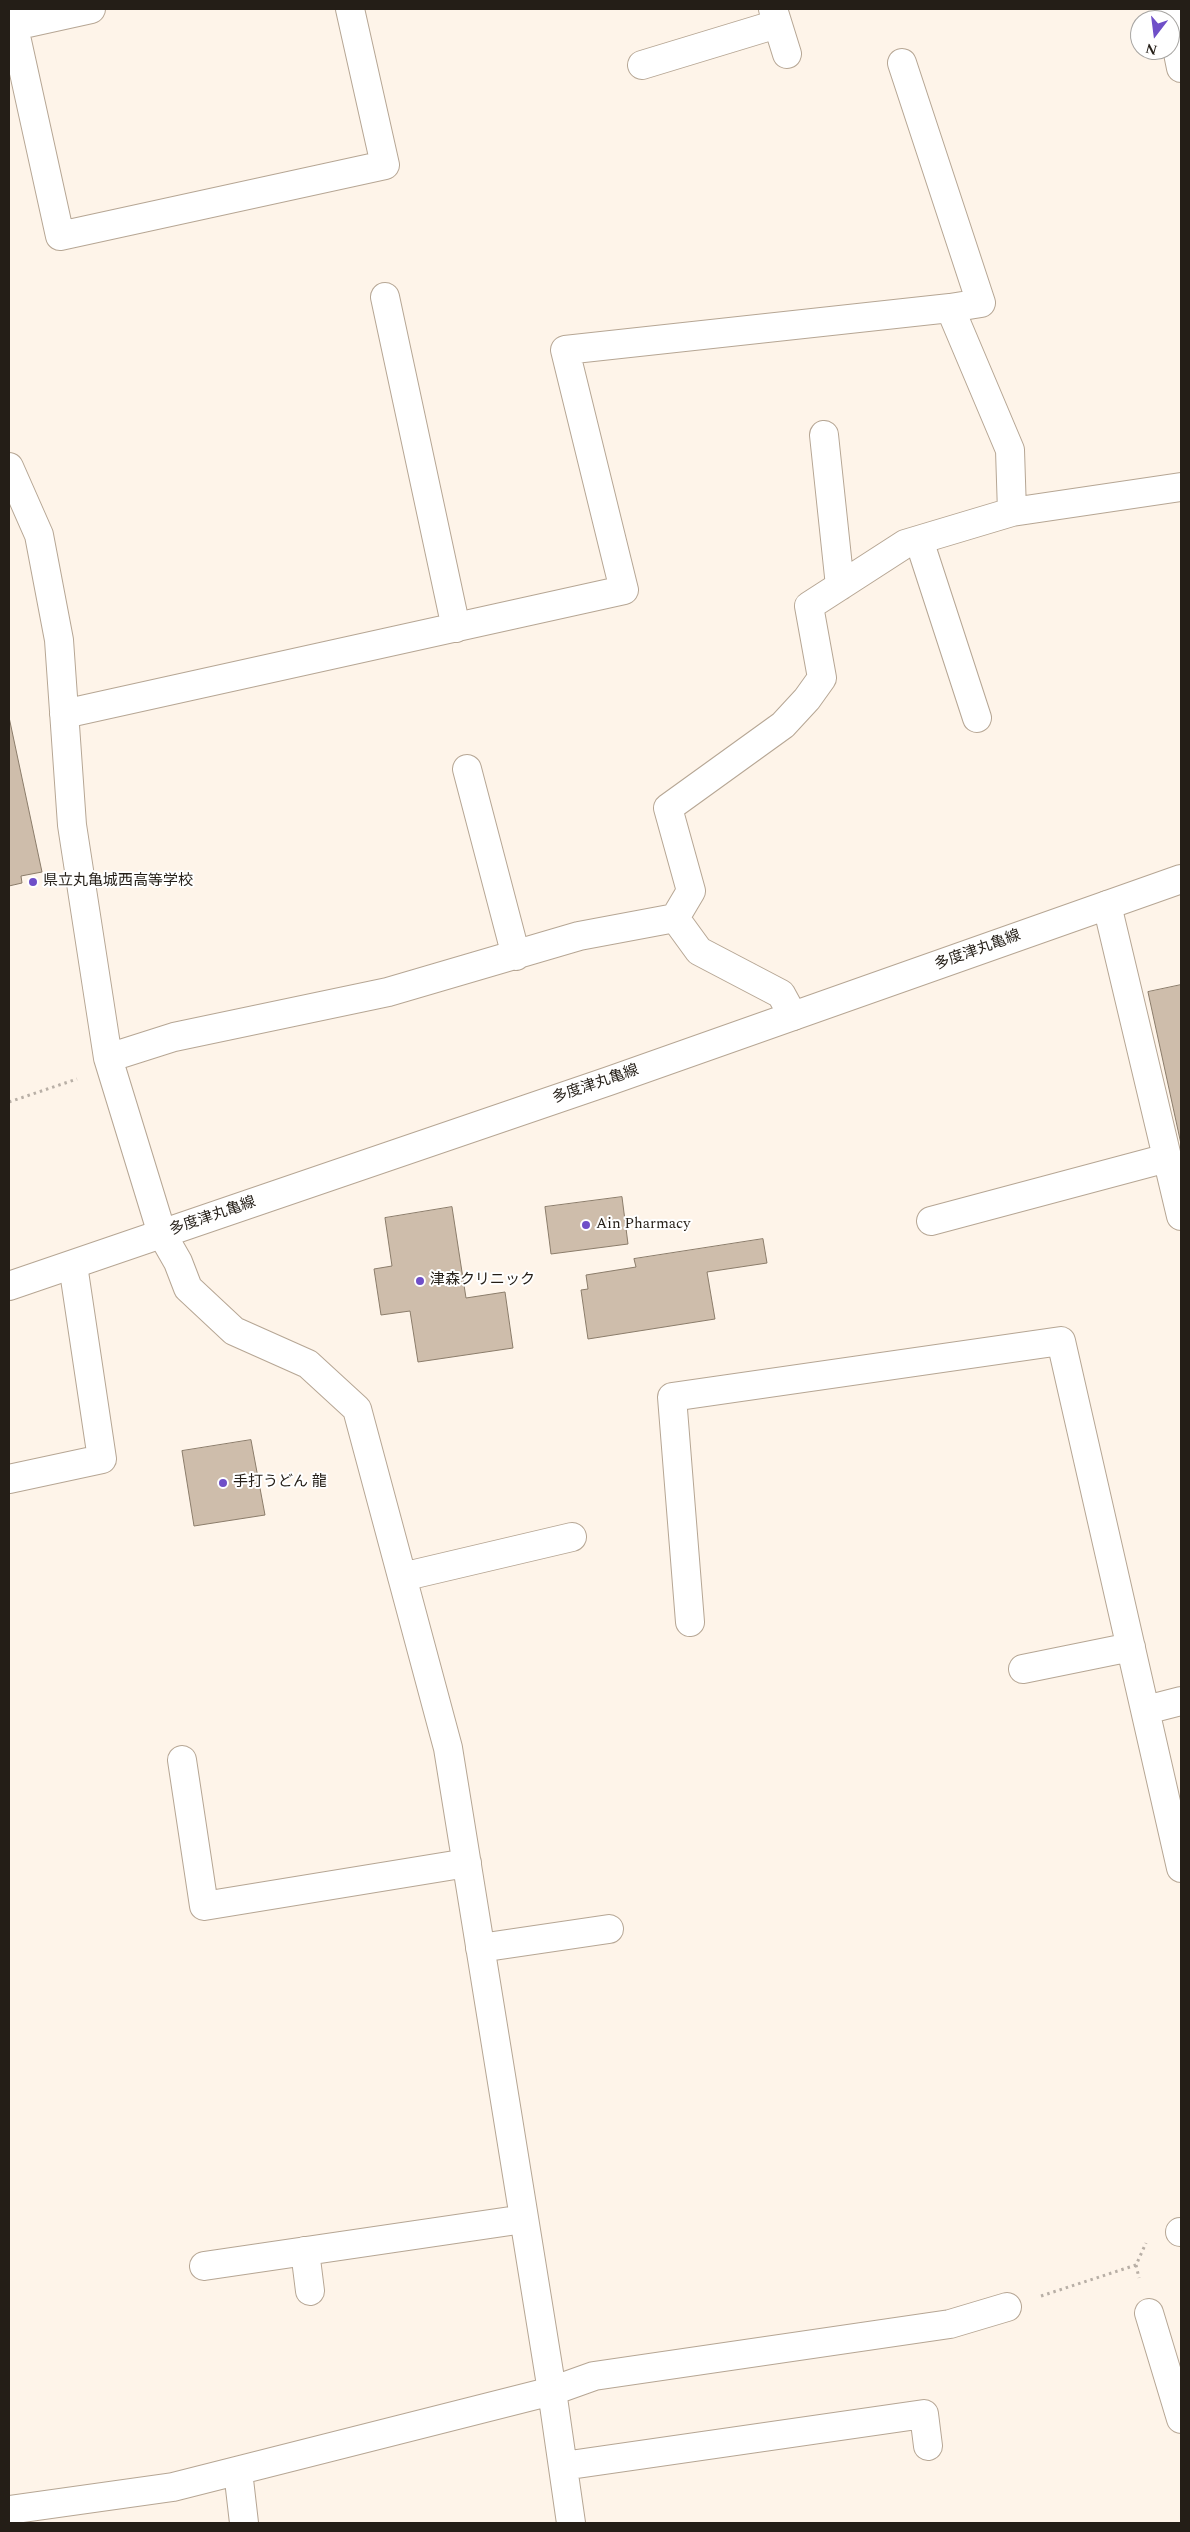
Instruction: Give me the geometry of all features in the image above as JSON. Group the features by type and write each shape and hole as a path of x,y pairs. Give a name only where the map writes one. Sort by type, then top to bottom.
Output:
{"street":[{"path":"91,9 12,17 60,236 385,165 350,9"},
{"path":"1169,9 1181,68"},
{"path":"642,65 775,16 787,54"},
{"path":"64,714 624,590 565,350 950,308 981,302 902,63"},
{"path":"385,297 456,628"},
{"path":"950,308 1010,450 1012,512"},
{"path":"824,435 840,586"},
{"path":"9,467 39,535 59,640 72,825 109,1063 162,1234 178,1262 188,1288 234,1331 308,1364 357,1409 448,1748 552,2391 571,2523"},
{"path":"109,1063 174,1037 388,992 516,956 578,936 675,918 691,890 668,808 782,725 807,699 822,678 809,606 905,544 1012,512 1181,487"},
{"path":"919,540 977,718"},
{"path":"467,769 516,956"},
{"name":"多度津丸亀線","path":"9,1286 793,1016 1181,879"},
{"path":"1107,905 1181,1216"},
{"path":"675,918 699,951 781,994 793,1016"},
{"path":"930,1221 1168,1158"},
{"path":"9,1479 102,1459 73,1265"},
{"path":"690,1622 672,1397 1061,1341 1181,1868"},
{"path":"402,1577 572,1537"},
{"path":"1023,1669 1131,1647"},
{"path":"1146,1710 1181,1701"},
{"path":"182,1760 204,1906 467,1863"},
{"path":"480,1948 609,1929"},
{"path":"204,2266 524,2219"},
{"path":"305,2251 310,2291"},
{"path":"9,2510 173,2487 552,2391 594,2376 950,2324 1007,2307"},
{"path":"1149,2313 1181,2419"},
{"path":"563,2466 924,2414 928,2446"},
{"path":"238,2471 244,2523"}],"path":[{"path":"9,1102 109,1063"},
{"path":"1007,2307 1136,2265 1145,2244 1181,2232"}],"building":[{"path":"9,717 42,872 21,876 22,883 9,886"},
{"path":"1181,985 1181,1144 1148,992"},
{"name":"Ain Pharmacy","path":"622,1197 628,1244 551,1254 545,1207"},
{"name":"津森クリニック","path":"452,1207 466,1298 505,1292 513,1348 418,1362 410,1311 381,1315 374,1269 392,1266 385,1218"},
{"path":"763,1239 767,1263 707,1272 715,1319 588,1339 581,1290 588,1289 586,1275 636,1267 634,1259"},
{"path":"251,1440 265,1515 194,1526 182,1451"}],"place":[{"name":"県立丸亀城西高等学校","path":"33,882"},
{"name":"Ain Pharmacy","path":"586,1225"},
{"name":"津森クリニック","path":"420,1281"},
{"name":"手打うどん 龍","path":"223,1483"}]}
